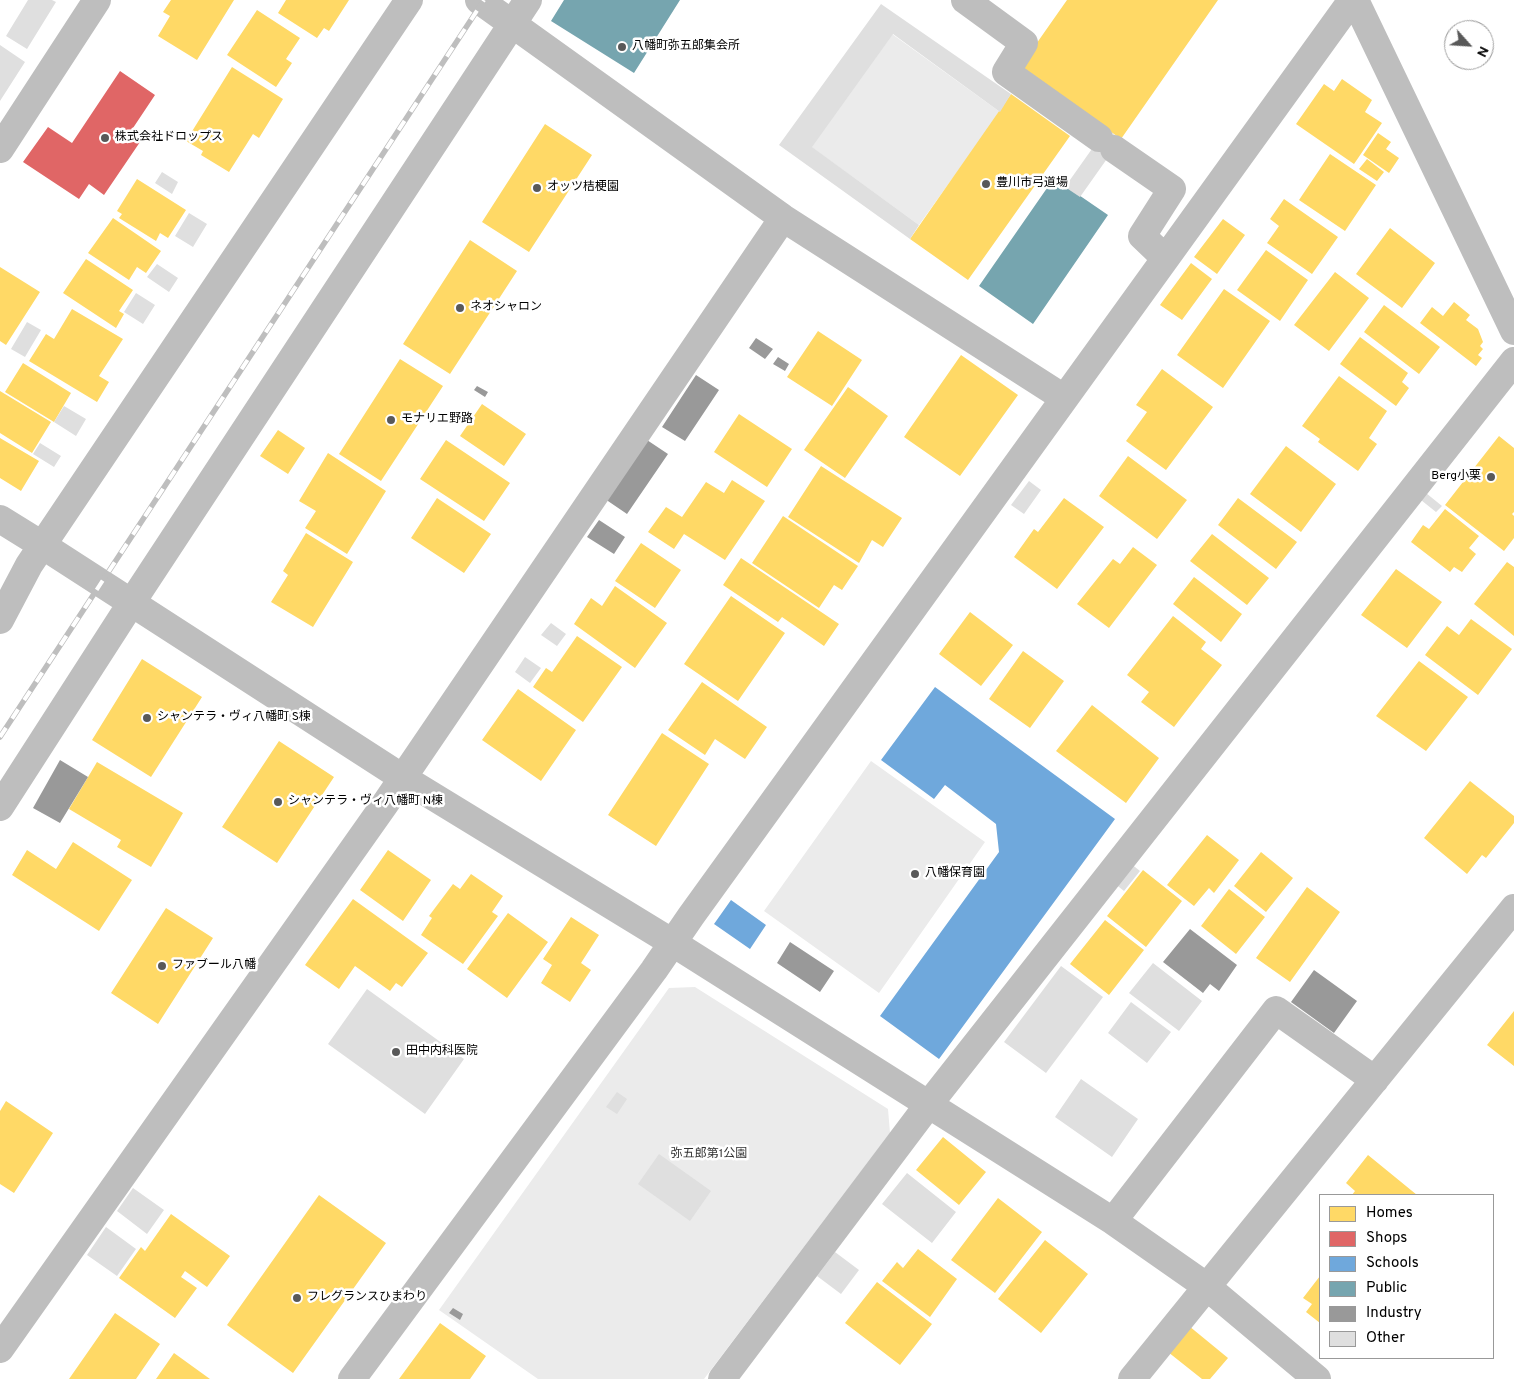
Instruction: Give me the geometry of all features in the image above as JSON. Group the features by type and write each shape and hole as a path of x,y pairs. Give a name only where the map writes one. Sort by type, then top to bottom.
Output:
{"street":[{"path":"0,149 97,0"},
{"path":"0,620 29,565 42,545 408,0"},
{"path":"479,0 784,218 1064,398"},
{"path":"0,806 528,0"},
{"path":"965,0 1024,43 1006,72 1172,189 1142,236 1165,258"},
{"path":"352,1379 654,970 1165,258 1354,0 1514,330"},
{"path":"0,1349 403,778 784,218"},
{"path":"722,1379 929,1104 1514,361"},
{"path":"0,519 132,602 403,778 673,943 1113,1221 1206,1286 1317,1379"},
{"path":"1132,1379 1514,908"},
{"path":"1113,1221 1276,1010 1375,1080"}],"green space":[{"path":"892,34 1000,112 919,225 810,146"},
{"path":"871,761 985,842 879,993 764,911"},
{"name":"弥五郎第1公園","path":"695,987 888,1109 890,1133 704,1379 538,1379 439,1310 669,988"}],"building: Homes":[{"path":"171,0 234,0 197,60 158,36 170,16 163,12"},
{"path":"286,0 349,0 329,31 324,28 317,38 278,13"},
{"path":"1067,0 1218,0 1121,139 1020,67"},
{"path":"257,10 300,38 286,59 292,63 276,87 227,55"},
{"path":"232,67 283,99 259,138 253,134 229,172 201,155 203,151 186,141"},
{"path":"1342,79 1372,100 1365,112 1382,123 1354,164 1296,124 1324,84 1334,91"},
{"path":"1011,94 1070,136 968,280 910,239"},
{"name":"オッツ桔梗園","path":"545,124 592,155 529,252 482,222"},
{"path":"1378,133 1391,142 1386,149 1399,158 1389,173 1363,155"},
{"path":"1330,154 1376,185 1345,231 1299,200"},
{"path":"1367,159 1384,172 1377,181 1359,169"},
{"path":"137,179 186,210 168,238 160,233 156,241 119,218 122,214 117,211"},
{"path":"1284,199 1338,237 1312,274 1267,243 1279,226 1270,219"},
{"path":"113,218 161,251 146,273 137,267 129,280 88,253"},
{"path":"1223,219 1245,235 1217,274 1194,257"},
{"path":"1390,228 1435,263 1402,308 1356,274"},
{"name":"ネオシャロン","path":"470,240 517,271 450,374 403,344"},
{"path":"1266,250 1308,280 1280,321 1237,290"},
{"path":"86,259 133,290 119,311 124,314 116,328 63,293"},
{"path":"1191,263 1212,279 1182,320 1160,305"},
{"path":"0,267 40,292 6,345 0,341"},
{"path":"1335,272 1369,298 1329,351 1294,325"},
{"path":"1224,289 1270,321 1223,388 1177,355"},
{"path":"1454,302 1470,315 1466,320 1478,329 1483,342 1480,346 1483,349 1478,355 1482,358 1476,366 1420,323 1432,307 1443,316"},
{"path":"1384,305 1440,347 1419,374 1364,332"},
{"path":"72,309 123,339 99,376 109,382 97,402 29,361 46,334 54,339"},
{"path":"818,331 862,360 832,406 787,377"},
{"path":"1360,337 1408,373 1402,382 1409,388 1396,406 1340,364"},
{"path":"961,355 1018,395 960,476 904,437"},
{"name":"モナリエ野路","path":"400,359 443,386 381,481 339,454"},
{"path":"23,363 71,393 54,422 5,392"},
{"path":"1162,369 1213,407 1166,470 1126,441 1147,412 1136,405"},
{"path":"1339,376 1387,411 1369,438 1377,444 1358,471 1318,442 1320,439 1302,426"},
{"path":"848,387 888,416 845,478 804,450"},
{"path":"0,391 51,422 32,453 0,433"},
{"path":"482,404 526,434 504,466 460,436"},
{"path":"739,414 792,449 767,487 714,452"},
{"path":"278,430 305,448 288,474 260,456"},
{"name":"Berg小栗","path":"1499,436 1514,448 1514,512 1512,514 1514,516 1514,538 1504,551 1445,505"},
{"path":"0,438 39,461 21,491 0,478"},
{"path":"446,440 510,483 484,521 420,479"},
{"path":"1286,446 1336,484 1301,532 1250,494"},
{"path":"328,453 386,491 347,554 305,528 316,511 299,501"},
{"path":"1128,456 1187,500 1157,539 1099,496"},
{"path":"821,466 902,518 883,547 872,540 859,563 788,517"},
{"path":"732,480 765,501 725,560 684,534 674,549 648,532 666,507 682,517 706,482 724,493"},
{"path":"437,498 491,534 464,573 411,538"},
{"path":"1064,498 1104,527 1057,589 1014,557 1034,529 1038,532"},
{"path":"1238,498 1297,542 1276,569 1218,525"},
{"path":"1445,509 1479,536 1469,548 1476,554 1462,572 1454,567 1450,572 1411,542 1423,525 1429,529"},
{"path":"783,516 858,566 842,590 834,585 819,608 752,563"},
{"path":"306,533 353,562 313,627 271,602 288,575 283,571"},
{"path":"1212,534 1269,578 1247,605 1190,561"},
{"path":"641,543 681,570 655,608 615,581"},
{"path":"1133,547 1157,565 1109,628 1077,604 1113,559 1120,564"},
{"path":"741,558 839,624 824,646 782,617 778,622 723,585"},
{"path":"1507,562 1514,567 1514,636 1474,604"},
{"path":"1396,569 1442,602 1407,648 1361,615"},
{"path":"1194,577 1242,614 1221,642 1173,604"},
{"path":"615,586 667,623 635,668 574,624 591,598 602,606"},
{"path":"731,596 785,633 738,701 684,664"},
{"path":"970,612 1013,645 981,686 939,654"},
{"path":"1173,616 1206,642 1201,649 1222,665 1174,727 1141,702 1149,692 1127,675"},
{"path":"1471,619 1512,649 1478,695 1425,655 1447,626 1459,635"},
{"path":"577,636 622,667 583,722 533,687 546,668 552,672"},
{"path":"1023,651 1064,681 1030,728 989,699"},
{"name":"シャンテラ・ヴィ八幡町 S棟","path":"142,659 202,697 151,777 92,740"},
{"path":"1419,661 1468,697 1426,751 1376,716"},
{"path":"702,682 767,727 745,759 715,739 705,755 668,730"},
{"path":"518,689 576,730 541,781 482,740"},
{"path":"1092,705 1159,758 1126,803 1056,751"},
{"path":"662,733 709,764 656,846 608,815"},
{"name":"シャンテラ・ヴィ八幡町 N棟","path":"279,741 334,777 277,863 222,827"},
{"path":"97,762 183,813 151,867 117,847 121,840 69,809"},
{"path":"1470,781 1514,816 1514,823 1486,858 1482,855 1467,874 1424,838"},
{"path":"1207,835 1239,860 1214,893 1209,888 1194,906 1167,885"},
{"path":"73,842 132,880 99,931 12,875 27,850 56,869"},
{"path":"388,850 431,880 403,921 360,890"},
{"path":"1261,852 1293,878 1266,912 1234,886"},
{"path":"1143,870 1182,901 1146,947 1107,916"},
{"path":"471,874 503,896 492,912 498,916 463,964 421,935 432,918 429,916 453,884 460,889"},
{"path":"1307,887 1340,912 1290,982 1256,958"},
{"path":"1229,889 1265,917 1236,954 1201,926"},
{"path":"353,899 428,953 402,987 396,983 390,991 355,966 339,989 305,965"},
{"name":"ファブール八幡","path":"166,908 213,938 158,1024 111,993"},
{"path":"508,913 548,942 507,998 467,969"},
{"path":"571,917 599,935 581,963 591,970 570,1002 541,983 552,965 543,959"},
{"path":"1105,920 1144,950 1109,995 1070,964"},
{"path":"1514,1011 1514,1066 1487,1045"},
{"path":"6,1101 53,1133 14,1193 0,1184 0,1111"},
{"path":"943,1137 986,1172 959,1205 916,1170"},
{"path":"1368,1155 1416,1194 1353,1194 1355,1191 1346,1183"},
{"name":"フレグランスひまわり","path":"319,1195 386,1243 293,1373 227,1325"},
{"path":"998,1198 1042,1232 995,1293 951,1260"},
{"path":"171,1214 230,1256 207,1287 185,1271 181,1277 197,1288 175,1318 119,1278 141,1247 145,1251"},
{"path":"1045,1240 1088,1274 1041,1333 998,1299"},
{"path":"918,1249 957,1279 930,1317 882,1281 897,1262 903,1268"},
{"path":"1319,1277 1319,1322 1306,1312 1312,1304 1303,1298"},
{"path":"877,1282 932,1324 900,1365 845,1323"},
{"path":"115,1313 160,1344 136,1379 69,1379"},
{"path":"440,1323 486,1356 470,1379 399,1379"},
{"path":"1189,1326 1228,1358 1210,1379 1202,1379 1168,1352"},
{"path":"174,1353 210,1379 156,1379"}],"building: Shops":[{"name":"株式会社ドロップス","path":"120,71 155,95 129,134 140,142 104,195 89,184 79,199 23,162 48,127 72,143"}],"building: Schools":[{"path":"935,687 1115,819 939,1059 880,1016 999,852 996,824 945,785 934,799 881,760"},
{"path":"731,900 766,925 750,949 714,924"}],"building: Public":[{"name":"八幡町弥五郎集会所","path":"564,0 680,0 634,73 551,21"},
{"path":"1054,178 1108,215 1033,324 979,286"}],"building: Industry":[{"path":"756,338 773,349 765,359 749,348"},
{"path":"778,357 789,364 785,371 773,364"},
{"path":"696,375 719,390 685,441 662,427"},
{"path":"477,386 488,392 485,397 474,390"},
{"path":"647,440 668,454 627,514 605,499"},
{"path":"599,520 625,537 614,554 587,537"},
{"path":"60,760 88,777 60,823 33,808"},
{"path":"1190,929 1237,965 1219,991 1210,984 1203,993 1163,962"},
{"path":"790,942 834,971 820,992 777,963"},
{"path":"1314,970 1357,1001 1334,1033 1291,1002"},
{"path":"453,1308 463,1314 460,1320 449,1313"}],"building: Other":[{"path":"28,0 52,0 56,2 27,49 6,36"},
{"path":"881,4 1011,94 1000,112 893,34 812,147 919,225 910,239 779,145"},
{"path":"0,45 25,62 0,101"},
{"path":"1106,129 1121,139 1080,197 1065,187"},
{"path":"162,172 178,182 172,194 155,183"},
{"path":"189,213 207,224 193,247 175,236"},
{"path":"157,264 178,278 169,292 147,277"},
{"path":"136,293 155,305 143,324 124,312"},
{"path":"27,322 41,330 25,357 11,349"},
{"path":"64,406 86,419 76,436 54,422"},
{"path":"40,443 61,456 54,467 33,454"},
{"path":"1029,481 1041,490 1024,514 1011,505"},
{"path":"1426,493 1442,506 1436,512 1421,500"},
{"path":"551,623 566,634 557,646 541,635"},
{"path":"525,657 541,668 530,683 515,672"},
{"path":"1130,863 1140,871 1124,891 1114,883"},
{"path":"1153,963 1202,1001 1179,1031 1129,993"},
{"path":"1061,966 1103,997 1046,1073 1004,1042"},
{"name":"田中内科医院","path":"367,989 464,1059 425,1114 328,1044"},
{"path":"1131,1002 1171,1032 1147,1063 1108,1033"},
{"path":"1081,1079 1138,1119 1112,1157 1055,1117"},
{"path":"617,1092 627,1099 617,1114 606,1107"},
{"path":"659,1154 711,1191 690,1221 638,1184"},
{"path":"907,1173 956,1212 932,1243 882,1204"},
{"path":"133,1188 164,1210 147,1234 117,1211"},
{"path":"106,1227 136,1249 117,1276 87,1255"},
{"path":"835,1252 859,1270 841,1294 817,1276"}],"railway":[{"path":"0,737 484,0"}],"place":[{"name":"八幡町弥五郎集会所","path":"622,47"},
{"name":"株式会社ドロップス","path":"105,138"},
{"name":"豊川市弓道場","path":"986,184"},
{"name":"オッツ桔梗園","path":"537,188"},
{"name":"ネオシャロン","path":"460,308"},
{"name":"モナリエ野路","path":"391,420"},
{"name":"Berg小栗","path":"1491,477"},
{"name":"シャンテラ・ヴィ八幡町 S棟","path":"147,718"},
{"name":"シャンテラ・ヴィ八幡町 N棟","path":"278,802"},
{"name":"八幡保育園","path":"915,874"},
{"name":"ファブール八幡","path":"162,966"},
{"name":"田中内科医院","path":"396,1052"},
{"name":"フレグランスひまわり","path":"297,1298"}]}
